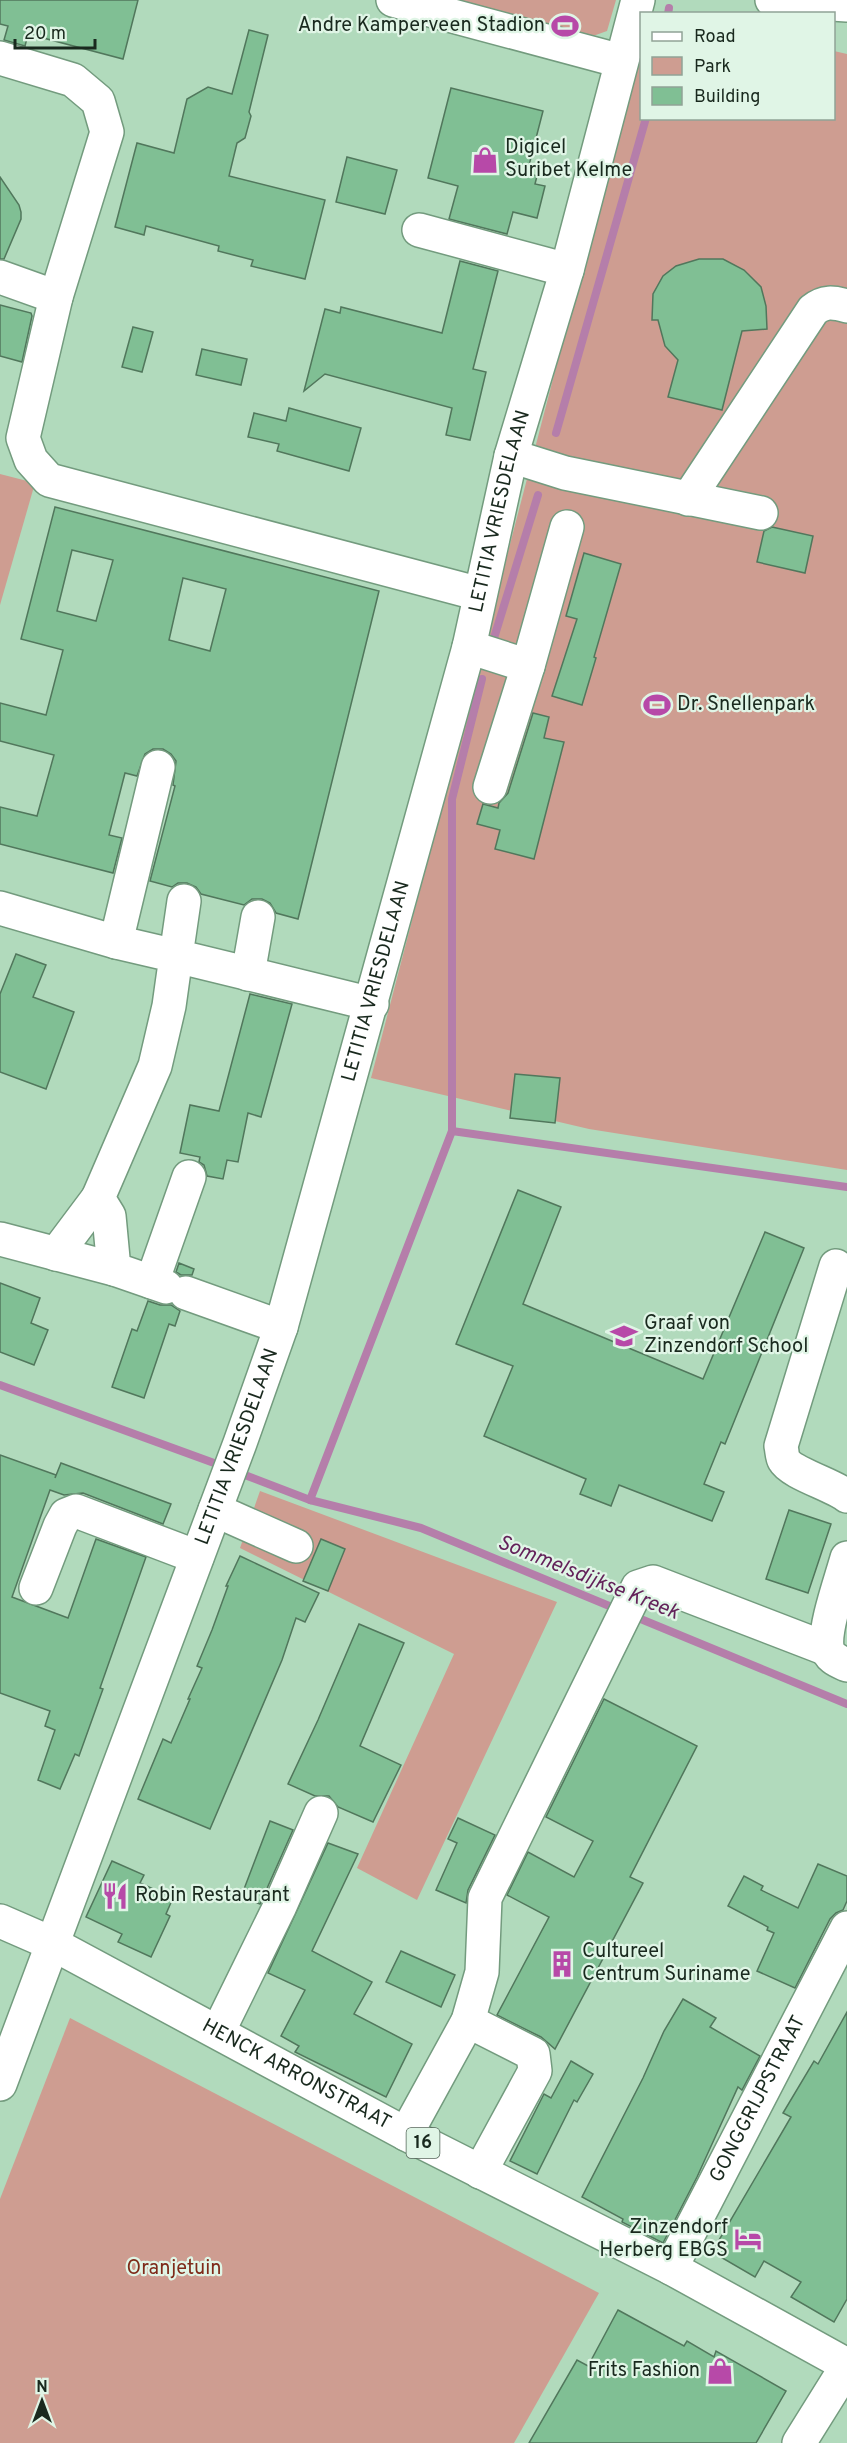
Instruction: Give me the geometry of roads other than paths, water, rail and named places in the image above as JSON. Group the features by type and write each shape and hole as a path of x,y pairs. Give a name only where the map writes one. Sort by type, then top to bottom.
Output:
{"street":[{"path":"393,0 621,61"},
{"name":"LETITIA VRIESDELAAN","path":"0,2084 240,1443 281,1327 469,647 511,456 567,270 638,0"},
{"path":"772,0 847,5"},
{"path":"0,58 73,80 98,101 107,132 56,297 23,438 31,460 49,480 480,594"},
{"path":"419,230 567,270"},
{"path":"0,277 56,297"},
{"path":"688,499 813,310 820,304 834,303 847,306"},
{"path":"511,456 565,473 761,513"},
{"path":"490,787 528,666 567,527"},
{"path":"469,647 528,666"},
{"path":"116,942 158,767"},
{"path":"56,1254 98,1198 155,1066 169,1006 184,901"},
{"path":"0,908 116,942 372,1004"},
{"path":"248,974 258,917"},
{"path":"168,1287 189,1177"},
{"path":"98,1198 109,1216 114,1269"},
{"path":"0,1239 114,1269 281,1327"},
{"path":"836,1266 781,1446 784,1461 796,1471 836,1488 847,1496"},
{"path":"217,1503 296,1546"},
{"path":"36,1588 60,1526 66,1515 76,1511 197,1557"},
{"path":"837,1657 828,1632 847,1558"},
{"path":"406,2134 468,2021 482,1972 485,1898 638,1587 653,1582 837,1657"},
{"path":"218,2032 279,1908 321,1813"},
{"name":"HENCK ARRONSTRAAT","path":"0,1921 54,1944 406,2134 671,2268 847,2366"},
{"name":"GONGGRIJPSTRAAT","path":"671,2268 847,1928"},
{"path":"468,2021 533,2054 535,2062 534,2071 480,2172"},
{"name":"16","path":"799,2443 847,2366"}],"waterway":[{"path":"668,12 669,8"},
{"path":"556,433 645,120"},
{"path":"494,638 538,495"},
{"path":"310,1500 452,1131 452,799 482,679"},
{"path":"452,1131 847,1187"},
{"path":"0,1385 225,1467"},
{"name":"Sommelsdijkse Kreek","path":"237,1472 310,1500 421,1528 619,1610"},
{"name":"Sommelsdijkse Kreek","path":"631,1615 847,1704"}],"place":[{"name":"Andre Kamperveen Stadion","path":"565,26"},
{"name":"Digicel Suribet Kelme","path":"485,160"},
{"name":"Dr. Snellenpark","path":"657,705"},
{"name":"Graaf von Zinzendorf School","path":"624,1336"},
{"name":"Robin Restaurant","path":"115,1896"},
{"name":"Cultureel Centrum Suriname","path":"562,1964"},
{"name":"Zinzendorf Herberg EBGS","path":"748,2239"},
{"name":"Frits Fashion","path":"720,2371"}],"park label":[{"name":"Oranjetuin","path":"174,2269"}]}
